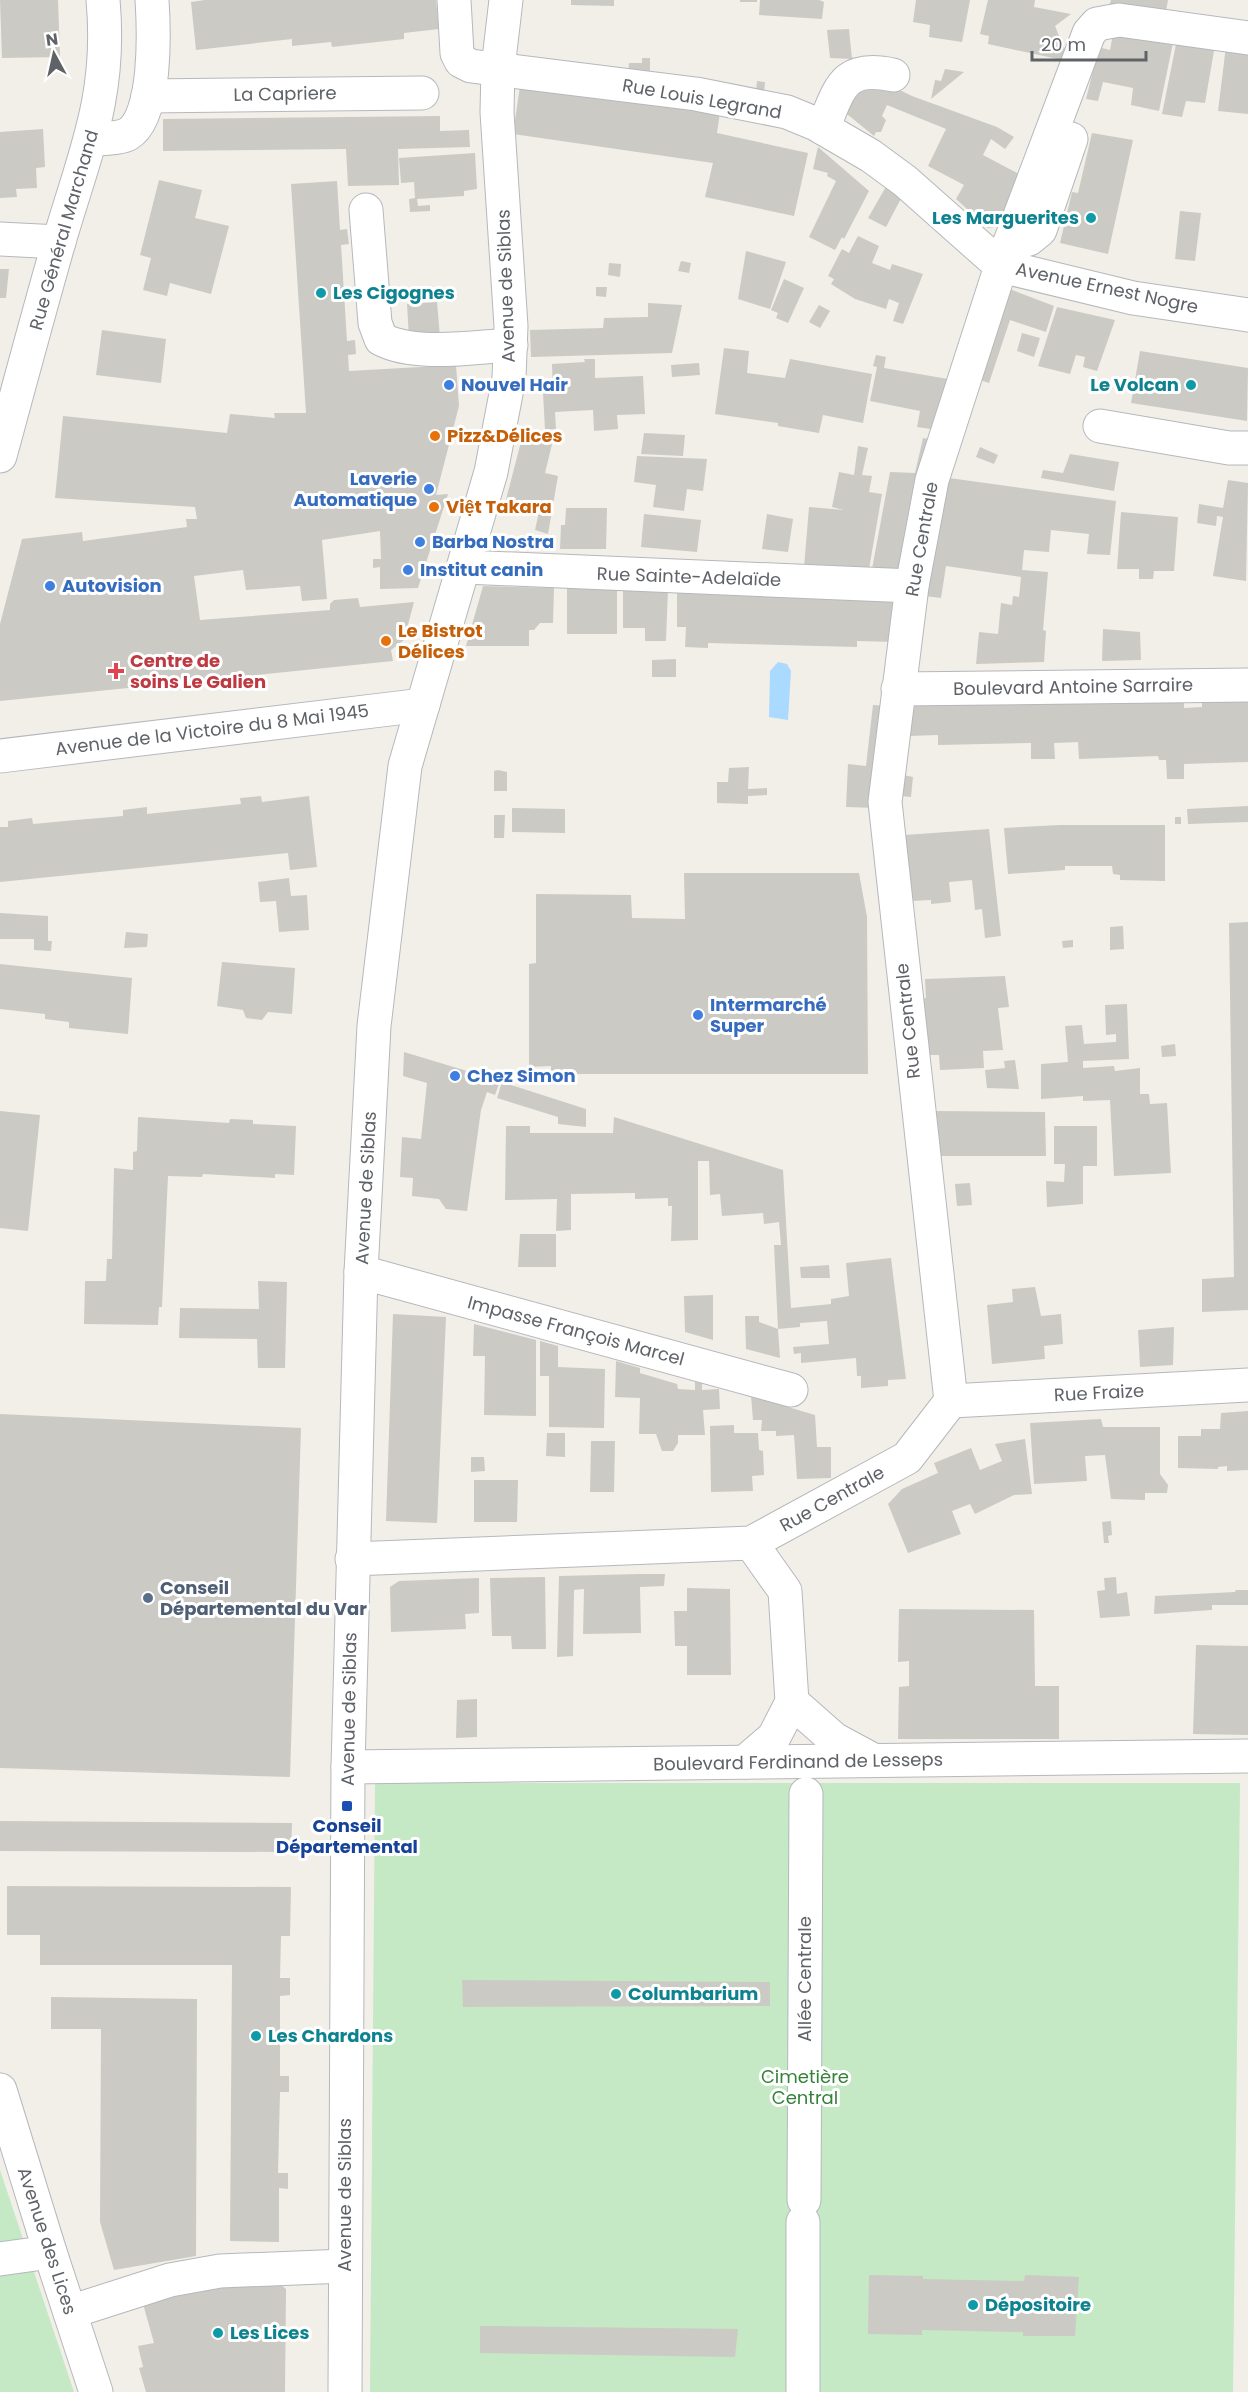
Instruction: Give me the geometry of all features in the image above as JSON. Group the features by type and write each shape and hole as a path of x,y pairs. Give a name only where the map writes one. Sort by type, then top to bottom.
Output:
{"street":[{"name":"Rue Général Marchand","path":"0,456 59,242 92,140 105,70 103,0"},
{"path":"92,140 126,135 142,118 148,96 154,27 152,0"},
{"path":"454,0 456,42 461,61 477,68 498,68"},
{"name":"Avenue de Siblas","path":"345,2392 348,1767 352,1559 361,1272 374,1026 405,766 465,567 491,472 506,397 512,345 496,112 498,68 506,0"},
{"name":"Rue Centrale","path":"352,1559 751,1543 907,1458 951,1401 885,813 912,586 932,480 1005,255 1084,42 1097,24 1119,20 1248,38"},
{"name":"Rue Louis Legrand","path":"498,68 754,104 787,112 823,128 871,156 1005,255"},
{"path":"823,128 842,87 856,73 866,71 893,75"},
{"name":"La Capriere","path":"148,96 422,93"},
{"path":"1005,255 1040,230 1071,139"},
{"path":"366,210 375,323 381,339 403,345 437,349 512,345"},
{"path":"0,239 59,242"},
{"name":"Avenue Ernest Nogre","path":"1005,255 1133,298 1248,315"},
{"path":"1100,426 1228,448 1248,448"},
{"name":"Rue Sainte-Adelaïde","path":"465,567 912,586"},
{"name":"Boulevard Antoine Sarraire","path":"898,689 1248,685"},
{"name":"Avenue de la Victoire du 8 Mai 1945","path":"0,756 423,705"},
{"name":"Impasse François Marcel","path":"361,1272 791,1390"},
{"name":"Rue Fraize","path":"951,1401 1248,1385"},
{"path":"745,1762 774,1737 792,1702 785,1591 751,1543"},
{"path":"792,1702 834,1739 875,1761"},
{"name":"Boulevard Ferdinand de Lesseps","path":"348,1767 1248,1756"},
{"name":"Allée Centrale","path":"803,2392 806,1794"},
{"name":"Avenue des Lices","path":"0,2090 96,2392"},
{"path":"0,2259 50,2252"},
{"path":"70,2312 170,2280 220,2271 345,2266"}],"green space":[{"name":"Cimetière Central","path":"375,1783 1240,1783 1233,2392 370,2392"},
{"path":"0,2170 74,2392 0,2392"}],"water":[{"path":"778,662 787,664 791,671 788,720 769,717 770,671"}],"building":[{"path":"0,0 58,0 60,57 2,58"},
{"path":"205,0 436,0 439,29 404,33 404,39 332,47 331,42 292,46 292,39 196,50 191,2"},
{"path":"571,0 614,0 614,6 571,5"},
{"path":"740,0 757,0 757,2 740,2"},
{"path":"760,0 819,0 824,2 822,19 759,15"},
{"path":"916,0 970,0 962,42 929,37 930,25 913,22"},
{"path":"988,0 1035,0 1034,7 1071,14 1055,26 1064,48 1071,49 1067,61 988,44 989,36 980,34"},
{"path":"1111,0 1168,0 1165,16 1109,6"},
{"path":"849,29 852,59 830,58 827,30"},
{"path":"1114,29 1174,38 1159,111 1131,105 1133,88 1103,82 1098,101 1086,99 1095,63 1102,48 1110,50"},
{"path":"1177,39 1215,45 1205,103 1186,101 1182,117 1162,114"},
{"path":"1226,46 1248,50 1248,114 1218,111"},
{"path":"642,58 650,58 650,78 628,76 629,63 642,63"},
{"path":"945,69 964,72 931,99 935,80 941,81"},
{"path":"873,77 912,96 997,127 1014,137 1005,149 991,139 983,155 1019,174 1012,190 1018,193 1005,225 988,228 956,199 964,185 928,166 946,129 887,105 882,116 886,120 881,132 876,132 874,136 842,110"},
{"path":"757,81 765,82 764,93 756,91"},
{"path":"520,86 720,112 717,133 808,153 794,216 705,197 713,163 513,134"},
{"path":"440,116 440,131 469,130 470,147 398,149 399,185 348,186 346,149 163,151 163,119"},
{"path":"43,129 45,167 36,168 37,188 16,189 17,197 0,198 0,132"},
{"name":"Les Marguerites","path":"1092,133 1133,140 1108,254 1060,243 1072,192 1078,193"},
{"path":"818,147 869,191 844,239 842,237 835,250 809,237 836,181 827,176 828,173 813,169"},
{"path":"475,153 477,189 464,191 464,196 417,199 418,206 430,205 430,211 410,212 409,199 415,198 414,182 401,183 399,158"},
{"path":"891,178 905,191 886,227 868,218"},
{"path":"159,180 202,190 195,218 229,226 211,294 170,283 167,296 143,290 151,258 140,255"},
{"path":"337,181 340,230 347,229 349,244 341,245 347,341 355,340 356,354 348,355 349,371 456,365 459,406 436,495 448,494 418,588 380,589 380,567 373,568 373,559 381,559 380,531 322,540 327,599 302,601 300,586 246,590 243,570 194,576 200,620 330,610 330,604 334,600 358,598 360,607 414,602 404,640 391,650 393,661 0,701 0,624 22,539 82,532 83,541 187,527 186,519 197,519 195,507 55,498 63,416 227,433 230,414 275,418 274,413 306,413 291,184"},
{"path":"1180,211 1201,213 1195,261 1175,259"},
{"path":"858,236 879,246 872,263 890,270 892,264 923,274 903,324 893,321 899,303 889,299 886,309 855,299 831,284 834,279 828,276 842,249 849,253"},
{"path":"746,251 786,262 770,309 738,299"},
{"path":"681,261 691,263 689,273 678,271"},
{"path":"609,263 621,264 620,277 608,275"},
{"path":"0,269 9,269 6,298 0,298"},
{"path":"784,279 804,288 788,323 776,318 778,313 771,310"},
{"path":"1002,286 1054,306 1046,332 1010,320 989,383 971,377"},
{"path":"596,287 607,287 606,297 596,296"},
{"path":"437,302 440,337 409,339 407,304"},
{"path":"648,303 682,305 672,353 531,357 530,330 603,328 604,318 648,317"},
{"path":"819,305 830,311 820,328 809,322"},
{"path":"1057,307 1115,320 1097,371 1083,367 1085,357 1076,355 1070,374 1038,366"},
{"path":"102,330 166,339 161,383 96,375"},
{"path":"1022,333 1040,338 1034,357 1017,351"},
{"path":"724,348 749,351 747,373 785,378 790,359 872,374 863,423 823,415 819,433 778,426 778,423 715,414"},
{"name":"Le Volcan","path":"1140,351 1248,368 1247,421 1131,403"},
{"path":"876,355 886,357 884,368 954,380 937,430 917,427 920,411 870,401 877,367 873,366"},
{"path":"584,359 595,359 595,378 643,376 645,414 617,415 618,429 594,431 593,410 555,412 556,429 545,430 543,393 553,392 552,364 585,362"},
{"path":"699,363 700,375 672,377 671,365"},
{"path":"644,433 685,435 683,456 641,454"},
{"path":"523,434 553,440 545,473 558,476 548,534 535,530 538,516 504,507"},
{"path":"923,438 934,440 900,570 872,569 890,472 915,473"},
{"path":"858,446 868,448 862,475 872,476 869,492 882,494 869,569 804,568 809,507 844,510 832,507 839,472 854,475"},
{"path":"980,447 998,455 994,464 976,457"},
{"path":"1070,454 1119,462 1114,491 1041,478 1043,470 1063,473"},
{"path":"637,456 707,459 703,491 687,489 684,511 653,507 656,485 634,482"},
{"path":"942,477 1116,501 1110,555 1087,554 1089,534 1051,530 1049,552 1024,550 1022,570 1048,572 1043,630 1046,631 1044,662 976,664 979,632 998,634 1001,603 1012,605 1013,596 1019,597 1021,577 946,566 941,598 925,596"},
{"path":"1228,480 1248,483 1246,581 1213,576 1223,517 1217,516 1216,526 1197,523 1199,504 1223,508"},
{"path":"566,508 607,508 606,549 560,549 561,525 565,525"},
{"path":"1121,512 1178,517 1174,571 1154,571 1153,579 1139,579 1139,569 1117,569"},
{"path":"644,514 701,520 697,552 641,547"},
{"path":"767,514 793,519 788,552 762,549"},
{"path":"483,586 554,588 553,623 540,623 534,630 529,630 529,646 466,646"},
{"path":"567,588 617,589 617,634 567,634"},
{"path":"623,589 668,589 666,641 645,641 645,628 623,628"},
{"path":"677,590 904,597 897,642 857,641 857,647 708,643 708,648 685,647 686,627 677,627"},
{"path":"1103,629 1140,632 1141,660 1102,661"},
{"path":"676,659 676,677 652,677 652,660"},
{"path":"1248,700 1248,762 1184,764 1184,779 1167,779 1166,760 1159,760 1158,756 1079,759 1078,742 1054,743 1055,759 1031,759 1031,743 938,745 938,735 908,736 915,705 1184,702 1184,708 1202,707 1202,701"},
{"path":"873,705 888,706 878,808 846,807 848,764 866,766"},
{"path":"749,767 748,789 767,788 767,795 748,796 748,804 717,803 717,782 728,782 729,768"},
{"path":"494,771 507,772 507,791 494,791"},
{"path":"903,775 913,777 911,797 901,796"},
{"path":"261,796 262,802 309,796 317,867 290,870 288,853 0,882 0,827 8,827 8,821 32,818 33,824 123,816 123,810 147,807 147,814 241,804 240,798"},
{"path":"1248,806 1248,822 1188,824 1187,809"},
{"path":"512,808 565,809 565,833 512,832"},
{"path":"494,815 505,815 504,838 494,838"},
{"path":"1175,817 1181,817 1181,824 1175,824"},
{"path":"1060,825 1165,825 1165,881 1120,880 1120,875 1113,874 1112,866 1065,866 1065,870 1008,874 1004,828"},
{"path":"989,829 1001,936 985,938 982,909 975,910 972,880 949,882 951,902 931,904 931,900 911,901 905,835"},
{"name":"Intermarché Super","path":"684,873 859,873 867,917 868,1074 551,1074 551,1066 529,1067 529,964 536,963 536,894 631,895 632,918 685,919"},
{"path":"289,878 291,896 307,895 309,930 279,932 276,901 260,902 258,882"},
{"path":"0,913 48,916 48,941 52,941 51,951 34,950 34,939 0,939"},
{"path":"1248,922 1248,1310 1202,1312 1202,1279 1234,1277 1229,923"},
{"path":"1123,926 1124,949 1110,950 1110,927"},
{"path":"126,932 148,934 147,947 124,948"},
{"path":"1073,940 1073,947 1063,948 1062,941"},
{"path":"222,962 295,968 292,1014 268,1012 262,1020 246,1018 243,1010 217,1006"},
{"path":"0,964 132,978 128,1034 69,1028 69,1022 45,1019 45,1014 0,1009"},
{"path":"1005,976 1009,1007 998,1008 1003,1050 983,1051 984,1068 940,1070 939,1055 928,1055 922,999 926,998 925,979"},
{"path":"1127,1004 1129,1059 1083,1061 1083,1068 1114,1066 1115,1071 1140,1068 1140,1094 1149,1094 1150,1104 1167,1103 1171,1173 1114,1176 1110,1100 1083,1101 1083,1096 1041,1099 1041,1064 1068,1062 1065,1026 1082,1025 1084,1044 1116,1042 1116,1034 1106,1035 1105,1005"},
{"path":"1175,1044 1176,1056 1162,1057 1161,1046"},
{"path":"404,1052 500,1081 495,1095 487,1092 481,1110 467,1211 446,1209 439,1199 412,1196 413,1178 400,1177 402,1137 421,1139 427,1083 403,1076"},
{"path":"1015,1060 1019,1089 987,1088 985,1070 1005,1068 1004,1061"},
{"path":"502,1082 586,1109 586,1127 558,1124 558,1117 497,1098"},
{"path":"0,1111 40,1115 28,1231 0,1228"},
{"path":"935,1111 1045,1112 1046,1156 940,1156"},
{"path":"138,1117 229,1123 230,1119 253,1120 253,1124 296,1126 294,1175 275,1174 275,1178 203,1174 202,1177 168,1176 162,1307 159,1307 158,1325 84,1324 85,1281 106,1281 107,1259 112,1259 114,1168 133,1170 133,1152 137,1151"},
{"path":"614,1117 783,1170 791,1308 831,1304 831,1299 849,1296 846,1263 891,1258 906,1379 888,1380 888,1386 861,1388 861,1376 857,1376 856,1358 801,1363 801,1353 794,1354 793,1347 829,1344 827,1321 800,1323 800,1327 778,1329 774,1245 781,1245 779,1222 764,1224 763,1213 722,1216 720,1194 710,1195 709,1161 698,1161 698,1240 671,1241 672,1206 668,1206 668,1198 635,1199 635,1193 571,1194 571,1230 556,1231 557,1199 505,1200 506,1126 530,1126 530,1133 613,1133"},
{"path":"1054,1126 1097,1126 1097,1166 1083,1166 1083,1204 1047,1207 1046,1181 1064,1182 1065,1164 1054,1164"},
{"path":"970,1183 972,1205 957,1206 955,1184"},
{"path":"520,1234 556,1234 556,1267 518,1267"},
{"path":"829,1265 830,1278 801,1278 800,1267"},
{"path":"258,1281 287,1282 285,1368 258,1368 257,1339 179,1338 180,1308 259,1309"},
{"path":"1035,1287 1041,1316 1061,1314 1063,1344 1044,1346 1045,1359 992,1364 987,1305 1013,1302 1012,1289"},
{"path":"713,1295 713,1340 685,1332 684,1296"},
{"path":"393,1314 446,1317 437,1523 386,1521"},
{"path":"745,1316 759,1316 759,1322 778,1329 780,1358 746,1349"},
{"path":"474,1324 536,1340 536,1416 484,1415 485,1356 473,1356"},
{"path":"1174,1327 1173,1365 1140,1367 1138,1330"},
{"path":"540,1341 558,1346 558,1367 605,1369 604,1428 549,1427 549,1376 540,1376"},
{"path":"616,1361 640,1368 640,1373 677,1384 678,1389 695,1390 695,1382 702,1383 702,1390 719,1389 720,1409 703,1410 705,1435 678,1435 678,1443 673,1451 662,1451 656,1434 639,1434 640,1398 615,1397"},
{"path":"751,1396 815,1415 817,1447 831,1447 831,1478 797,1479 794,1435 776,1436 776,1431 761,1431 762,1420 753,1420"},
{"path":"1248,1411 1248,1470 1227,1471 1227,1466 1218,1467 1218,1469 1178,1468 1178,1436 1201,1436 1201,1429 1220,1429 1221,1413"},
{"name":"Conseil Départemental du Var","path":"0,1414 301,1428 290,1777 0,1768"},
{"path":"1101,1419 1103,1427 1160,1427 1160,1474 1168,1485 1167,1493 1145,1493 1145,1500 1111,1499 1105,1455 1085,1456 1087,1481 1034,1484 1030,1423"},
{"path":"734,1425 734,1433 758,1433 759,1450 763,1451 764,1475 752,1476 753,1491 711,1492 710,1426"},
{"path":"547,1433 565,1433 565,1457 546,1456"},
{"path":"1025,1439 1032,1494 1014,1495 975,1514 970,1504 952,1511 961,1534 908,1553 888,1504 902,1489 938,1473 934,1463 971,1448 980,1470 1002,1461 995,1444"},
{"path":"591,1441 615,1441 614,1492 590,1492"},
{"path":"471,1457 484,1457 485,1471 471,1472"},
{"path":"474,1480 518,1480 517,1522 474,1522"},
{"path":"1111,1521 1112,1535 1108,1536 1109,1543 1104,1543 1102,1522"},
{"path":"665,1574 664,1586 640,1587 641,1633 583,1634 584,1589 574,1590 573,1656 557,1657 559,1576"},
{"path":"545,1577 546,1649 512,1649 511,1636 492,1636 490,1578"},
{"path":"1116,1577 1117,1594 1127,1592 1130,1616 1100,1618 1097,1591 1105,1590 1104,1578"},
{"path":"479,1578 479,1613 465,1614 466,1629 391,1632 390,1587 399,1581"},
{"path":"687,1588 730,1589 731,1675 687,1675 687,1646 675,1646 674,1611 687,1611"},
{"path":"1236,1590 1248,1590 1248,1605 1212,1605 1212,1610 1154,1614 1155,1596 1235,1592"},
{"path":"899,1609 1034,1610 1035,1686 1059,1686 1059,1739 898,1739 899,1687 909,1686 909,1661 898,1662"},
{"path":"1196,1645 1248,1646 1248,1735 1193,1734"},
{"path":"477,1699 477,1737 456,1738 457,1700"},
{"path":"0,1821 292,1823 291,1852 0,1851"},
{"name":"Les Chardons","path":"7,1886 291,1887 290,1936 281,1936 280,1978 290,1978 290,1995 280,1996 280,2076 289,2076 289,2092 280,2092 278,2173 288,2173 288,2189 279,2188 279,2242 230,2241 232,1965 40,1965 40,1935 7,1935"},
{"name":"Columbarium","path":"462,1980 770,1982 770,2006 463,2007"},
{"path":"51,1997 197,1999 196,2256 114,2270 100,2222 101,2029 51,2029"},
{"name":"Dépositoire","path":"869,2275 923,2276 923,2279 1024,2281 1025,2275 1079,2277 1075,2336 1023,2336 1023,2332 922,2330 922,2335 868,2334"},
{"name":"Les Lices","path":"273,2279 286,2289 285,2392 146,2392 139,2368 143,2367 138,2346 154,2343 143,2304 194,2287"},
{"path":"480,2326 738,2329 735,2357 480,2353"}],"place":[{"name":"Les Marguerites","path":"1091,218"},
{"name":"Les Cigognes","path":"321,293"},
{"name":"Nouvel Hair","path":"449,385"},
{"name":"Le Volcan","path":"1191,385"},
{"name":"Pizz&Délices","path":"435,436"},
{"name":"Laverie Automatique","path":"429,489"},
{"name":"Việt Takara","path":"434,507"},
{"name":"Barba Nostra","path":"420,542"},
{"name":"Institut canin","path":"408,570"},
{"name":"Autovision","path":"50,586"},
{"name":"Le Bistrot Délices","path":"386,641"},
{"name":"Centre de soins Le Galien","path":"116,671"},
{"name":"Intermarché Super","path":"698,1015"},
{"name":"Chez Simon","path":"455,1076"},
{"name":"Conseil Départemental du Var","path":"148,1598"},
{"name":"Conseil Départemental","path":"347,1806"},
{"name":"Columbarium","path":"616,1994"},
{"name":"Les Chardons","path":"256,2036"},
{"name":"Dépositoire","path":"973,2305"},
{"name":"Les Lices","path":"218,2333"}]}
